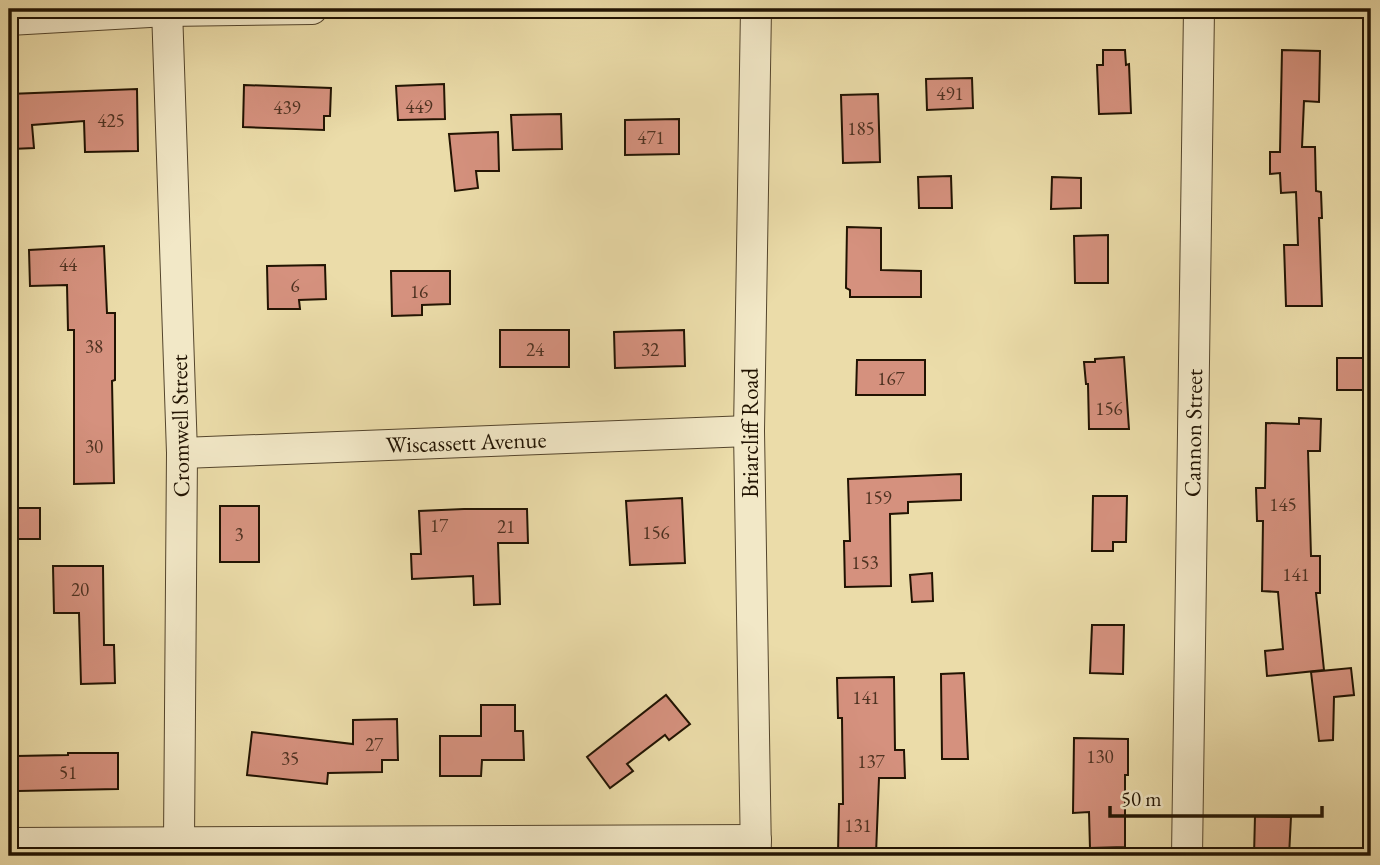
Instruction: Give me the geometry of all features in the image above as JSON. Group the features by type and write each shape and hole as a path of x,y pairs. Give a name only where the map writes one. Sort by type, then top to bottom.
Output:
{"street":[{"path":"9,20 167,10 312,9"},
{"name":"Briarcliff Road","path":"756,9 749,431 756,848"},
{"name":"Cannon Street","path":"1187,856 1199,9"},
{"name":"Cromwell Street","path":"167,10 182,453 179,841"},
{"name":"Wiscassett Avenue","path":"182,453 749,431"},
{"path":"9,843 179,841 756,848"}],"building":[{"path":"1103,50 1125,50 1126,65 1129,64 1131,113 1099,114 1097,65 1103,65"},
{"path":"1282,50 1320,51 1319,102 1304,101 1302,147 1315,147 1316,191 1321,192 1322,218 1319,218 1322,306 1286,306 1284,245 1298,245 1296,192 1281,193 1280,173 1270,174 1270,152 1280,152"},
{"path":"972,78 973,108 927,110 926,79"},
{"path":"444,84 445,119 398,120 396,86"},
{"path":"244,85 331,88 330,116 324,116 324,130 243,127"},
{"path":"137,89 138,151 85,152 84,121 32,125 34,148 12,149 9,94"},
{"path":"878,94 880,162 843,163 841,95"},
{"path":"561,114 562,149 513,150 511,115"},
{"path":"679,119 679,154 625,155 625,120"},
{"path":"498,132 499,171 476,171 478,188 455,191 449,134"},
{"path":"951,176 952,208 919,208 918,177"},
{"path":"1052,177 1081,178 1081,208 1051,209"},
{"path":"847,227 881,228 881,270 921,271 921,297 850,297 850,290 846,288"},
{"path":"1108,235 1108,283 1075,283 1074,236"},
{"path":"104,246 107,313 115,313 115,380 112,381 114,483 74,484 74,330 68,330 67,285 30,286 29,250"},
{"path":"325,265 326,299 299,300 300,309 268,309 267,266"},
{"path":"391,271 450,271 450,304 422,305 422,315 392,316"},
{"path":"500,330 569,330 569,367 500,367"},
{"path":"684,330 685,366 615,368 614,332"},
{"path":"1124,357 1129,429 1089,429 1088,384 1084,362"},
{"path":"1337,358 1371,358 1371,390 1337,390"},
{"path":"857,360 925,360 925,395 856,395"},
{"path":"1299,418 1321,419 1320,451 1308,451 1311,556 1320,556 1320,593 1316,593 1324,670 1267,676 1265,651 1283,649 1278,592 1262,591 1263,521 1257,521 1256,488 1265,488 1266,423 1299,424"},
{"path":"961,474 961,500 908,502 908,513 890,514 891,586 845,587 844,541 850,541 848,479"},
{"path":"1093,496 1127,496 1126,542 1113,542 1113,551 1092,551"},
{"path":"682,498 685,563 630,565 626,501"},
{"path":"220,506 259,506 259,562 220,562"},
{"path":"9,508 40,508 40,539 9,539"},
{"path":"527,509 528,543 498,543 500,604 474,605 473,576 412,579 411,554 421,554 419,511"},
{"path":"53,566 103,566 104,645 114,645 115,683 81,684 79,613 54,613"},
{"path":"932,573 933,601 912,602 910,575"},
{"path":"1092,625 1124,625 1123,674 1090,673"},
{"path":"1351,668 1354,695 1334,697 1333,740 1319,741 1311,672"},
{"path":"964,673 968,759 942,759 941,674"},
{"path":"894,677 895,750 904,750 905,778 879,778 876,854 838,853 839,804 843,804 842,718 838,718 837,678"},
{"path":"666,695 690,724 669,740 665,735 627,764 633,771 610,788 587,757"},
{"path":"481,705 515,705 515,731 523,731 524,760 482,760 481,776 440,776 440,736 481,736"},
{"path":"397,719 398,760 382,760 382,772 328,773 327,784 247,775 252,732 353,744 353,720"},
{"path":"1074,738 1128,739 1125,847 1090,848 1089,812 1073,813"},
{"path":"118,753 118,789 18,791 17,756"},
{"path":"1255,816 1291,817 1289,856 1254,856"}]}
